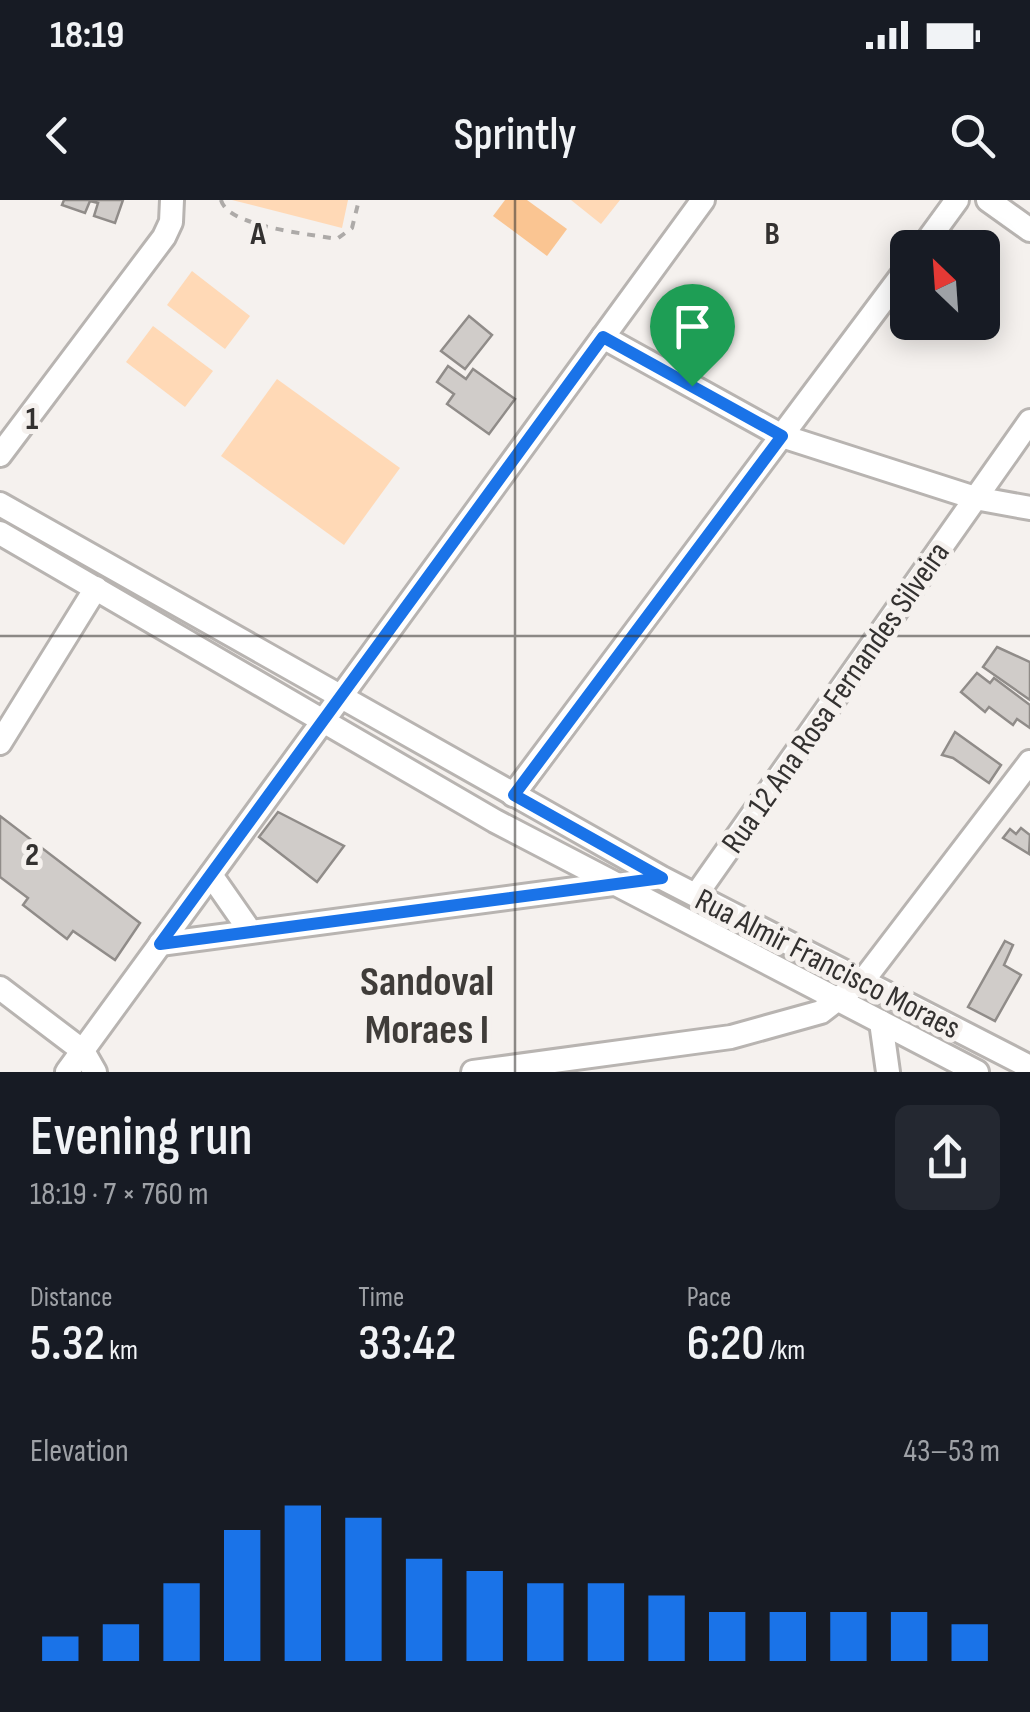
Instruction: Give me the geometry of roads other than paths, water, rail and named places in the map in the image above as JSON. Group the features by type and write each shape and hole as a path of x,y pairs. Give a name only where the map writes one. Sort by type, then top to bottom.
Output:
{"street":[{"path":"0,455 164,237 171,222 172,200"},
{"path":"68,1072 703,200"},
{"path":"935,230 957,200"},
{"path":"988,200 1030,230"},
{"path":"514,795 890,291"},
{"path":"603,337 782,436 975,498 1030,508"},
{"name":"Rua 12 Ana Rosa Fernandes Silveira","path":"696,896 1030,421"},
{"name":"Rua Almir Francisco Moraes","path":"0,504 662,878 865,978 1030,1066"},
{"name":"Rua Almir Francisco Moraes","path":"0,534 612,884 977,1072"},
{"path":"0,744 96,588"},
{"path":"473,1072 731,1037 821,1012 865,978 1030,762"},
{"path":"211,875 250,931"},
{"path":"160,944 662,878"},
{"path":"0,988 83,1051 95,1072"},
{"path":"881,1022 888,1072"}],"district":[{"name":"Sandoval Moraes I","path":"427,1004"}]}
